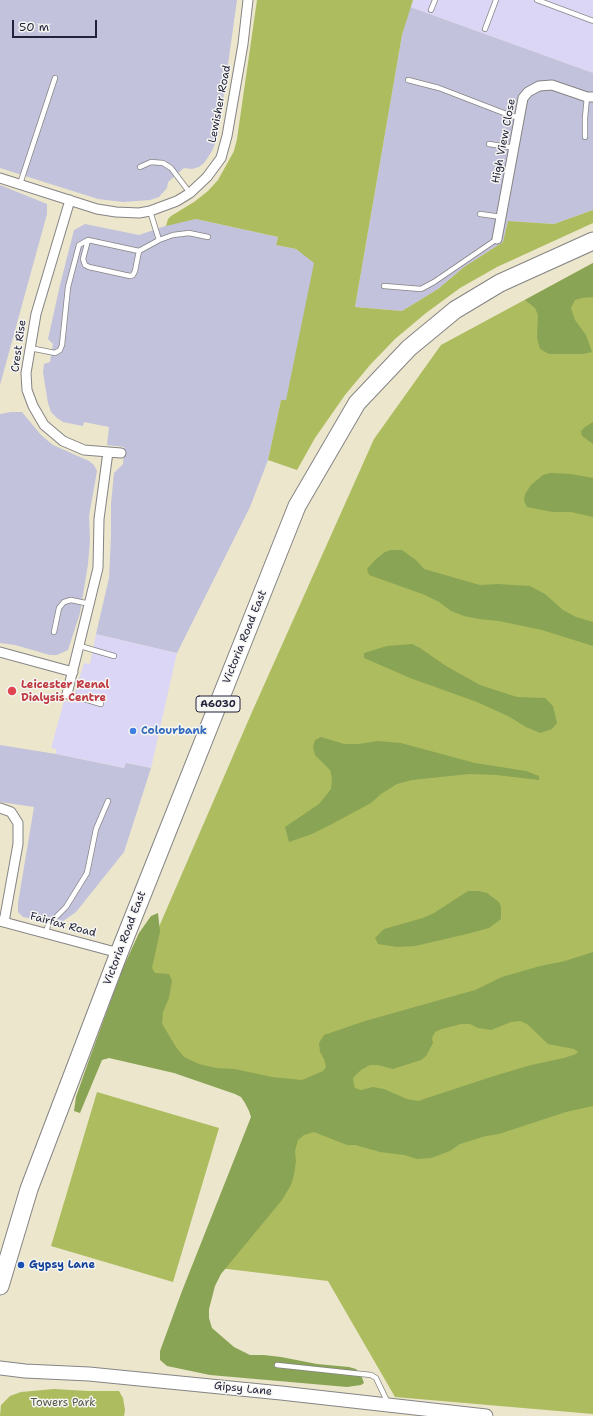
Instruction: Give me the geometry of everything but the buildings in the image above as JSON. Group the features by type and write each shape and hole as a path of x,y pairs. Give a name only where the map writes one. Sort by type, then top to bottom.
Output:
{"highway":[{"name":"Victoria Road East","path":"0,1286 29,1189 119,953 298,506 357,403 409,348 455,310 500,283 593,241"}],"street":[{"name":"Lewisher Road","path":"0,178 97,209 116,212 139,212 150,210 176,201 190,193 207,177 221,158 227,136 243,44 248,0"},
{"name":"High View Close","path":"497,239 523,98 528,92 539,86 552,85 590,97"},
{"name":"Crest Rise","path":"70,200 36,314 26,373 28,390 33,406 44,425 64,441 84,450 121,453"},
{"path":"67,694 98,568 99,519 108,452"},
{"path":"0,652 73,672"},
{"path":"0,808 11,812 18,823 18,844 2,921"},
{"name":"Fairfax Road","path":"2,921 119,953"},
{"name":"Gipsy Lane","path":"0,1368 24,1371 96,1374 482,1416"}],"lane":[{"path":"431,10 435,0"},
{"path":"485,29 496,0"},
{"path":"537,0 593,21"},
{"path":"20,184 55,78"},
{"path":"408,80 439,88 520,118"},
{"path":"585,137 585,118 590,97"},
{"path":"489,144 515,148"},
{"path":"140,167 152,162 163,163 171,168 190,193"},
{"path":"150,210 159,240"},
{"path":"480,214 502,217"},
{"path":"30,348 55,353 60,350 62,345 68,287 79,245 88,240 139,251 159,240 173,235 189,233 208,237"},
{"path":"384,286 421,289 434,282 497,239"},
{"path":"88,240 83,259 85,265 130,276 135,271 139,251"},
{"path":"54,632 59,608 64,602 71,600 90,604"},
{"path":"80,646 114,656"},
{"path":"67,694 101,704"},
{"path":"46,933 48,925 66,907 87,873 96,829 108,801"},
{"path":"277,1365 371,1375 376,1378 389,1405"}],"shaded area":[{"path":"0,0 237,0 218,136 212,151 204,163 199,167 192,169 184,168 168,182 167,188 159,197 150,200 123,202 98,199 0,168"},
{"path":"413,0 593,0 593,73 410,7"},
{"path":"410,7 593,73 593,210 554,224 508,221 503,242 464,267 438,289 402,311 355,307 402,35"},
{"path":"0,185 47,204 47,214 0,385"},
{"path":"196,219 278,237 276,245 296,249 315,263 286,401 281,400 268,460 250,507 177,653 96,634 109,578 111,504 114,473 123,464 124,447 107,445 109,427 84,422 83,426 63,422 57,418 51,412 48,403 43,372 44,364 50,362 53,344 48,339 74,230 85,224 139,235 174,223"},
{"path":"22,412 41,435 53,445 89,461 94,465 97,471 89,516 90,540 88,564 80,613 68,650 57,655 50,655 15,645 0,643 0,414"},
{"path":"96,634 177,653 151,768 126,763 125,768 56,754 56,749 51,748 64,701 72,702 84,663 90,664"},
{"path":"0,745 56,754 124,768 126,763 151,768 124,852 76,912 59,924 23,917 18,912 18,903 34,807 0,802"}],"green space":[{"path":"257,0 413,0 402,35 355,307 402,311 438,289 464,267 503,242 508,221 554,224 593,210 593,223 497,267 460,288 426,313 395,339 370,365 345,395 315,438 297,470 268,460 281,400 286,400 314,263 296,249 276,245 278,237 196,219 166,226 168,219 171,216 194,202 208,191 218,180 234,151"},
{"path":"593,263 593,1414 395,1397 328,1281 202,1266 265,1093 103,1056 252,712 374,439 441,345"},
{"path":"593,263 593,297 575,300 571,308 575,320 586,335 592,352 583,354 549,354 540,349 537,338 538,315 535,308 525,300"},
{"path":"593,422 593,444 582,436 581,431"},
{"path":"550,473 571,474 593,478 593,517 571,512 552,512 527,507 524,501 525,494 531,485 543,475"},
{"path":"391,550 402,550 416,560 424,569 480,585 498,584 530,586 545,594 563,610 576,617 593,622 593,646 542,630 499,621 464,616 451,611 439,602 425,595 369,575 367,569 376,559 385,552"},
{"path":"412,644 446,666 480,685 517,697 545,698 553,706 557,723 552,729 540,733 477,702 410,678 364,658 364,653 387,646"},
{"path":"321,737 344,744 359,744 378,741 401,743 475,763 526,771 539,776 539,780 496,775 469,774 412,780 397,784 381,794 371,803 332,824 312,834 289,842 285,827 319,804 331,789 332,778 330,770 315,755 313,747 315,740"},
{"path":"468,891 487,893 499,902 501,907 501,919 489,928 415,946 397,947 378,944 375,938 384,929 423,918 434,913"},
{"path":"158,913 160,932 152,968 155,973 169,974 172,981 169,998 163,1012 162,1023 176,1047 184,1057 199,1064 216,1068 235,1069 272,1077 302,1080 323,1071 326,1067 320,1052 319,1043 324,1035 365,1021 475,990 502,977 540,966 565,961 593,952 593,1106 566,1112 499,1134 486,1136 460,1144 450,1151 431,1158 417,1159 404,1155 380,1152 355,1145 347,1145 314,1132 304,1135 298,1140 295,1151 296,1161 291,1185 282,1200 221,1274 215,1286 209,1309 209,1318 212,1328 234,1347 250,1355 281,1357 317,1364 356,1369 361,1375 364,1383 361,1385 347,1387 210,1375 167,1366 160,1360 160,1351 182,1291 251,1117 241,1097 235,1094 174,1073 109,1058 102,1060 80,1113 74,1111 76,1097 122,970 139,933 151,916","holes":["520,1021 527,1024 548,1044 574,1049 578,1052 564,1058 531,1065 494,1076 418,1101 407,1099 384,1089 373,1087 361,1090 355,1088 353,1078 361,1070 370,1065 378,1065 393,1069 421,1060 426,1056 433,1043 432,1038 435,1032 442,1029 461,1024 470,1024 478,1028 491,1030 511,1022"]},
{"path":"97,1092 219,1128 173,1282 51,1246"},
{"name":"Towers Park","path":"54,1389 119,1391 123,1398 125,1410 124,1416 0,1416 1,1405 10,1396 21,1392"}],"place":[{"name":"Leicester Renal Dialysis Centre","path":"12,691"},
{"name":"Colourbank","path":"133,731"},
{"name":"Gypsy Lane","path":"21,1265"}]}
